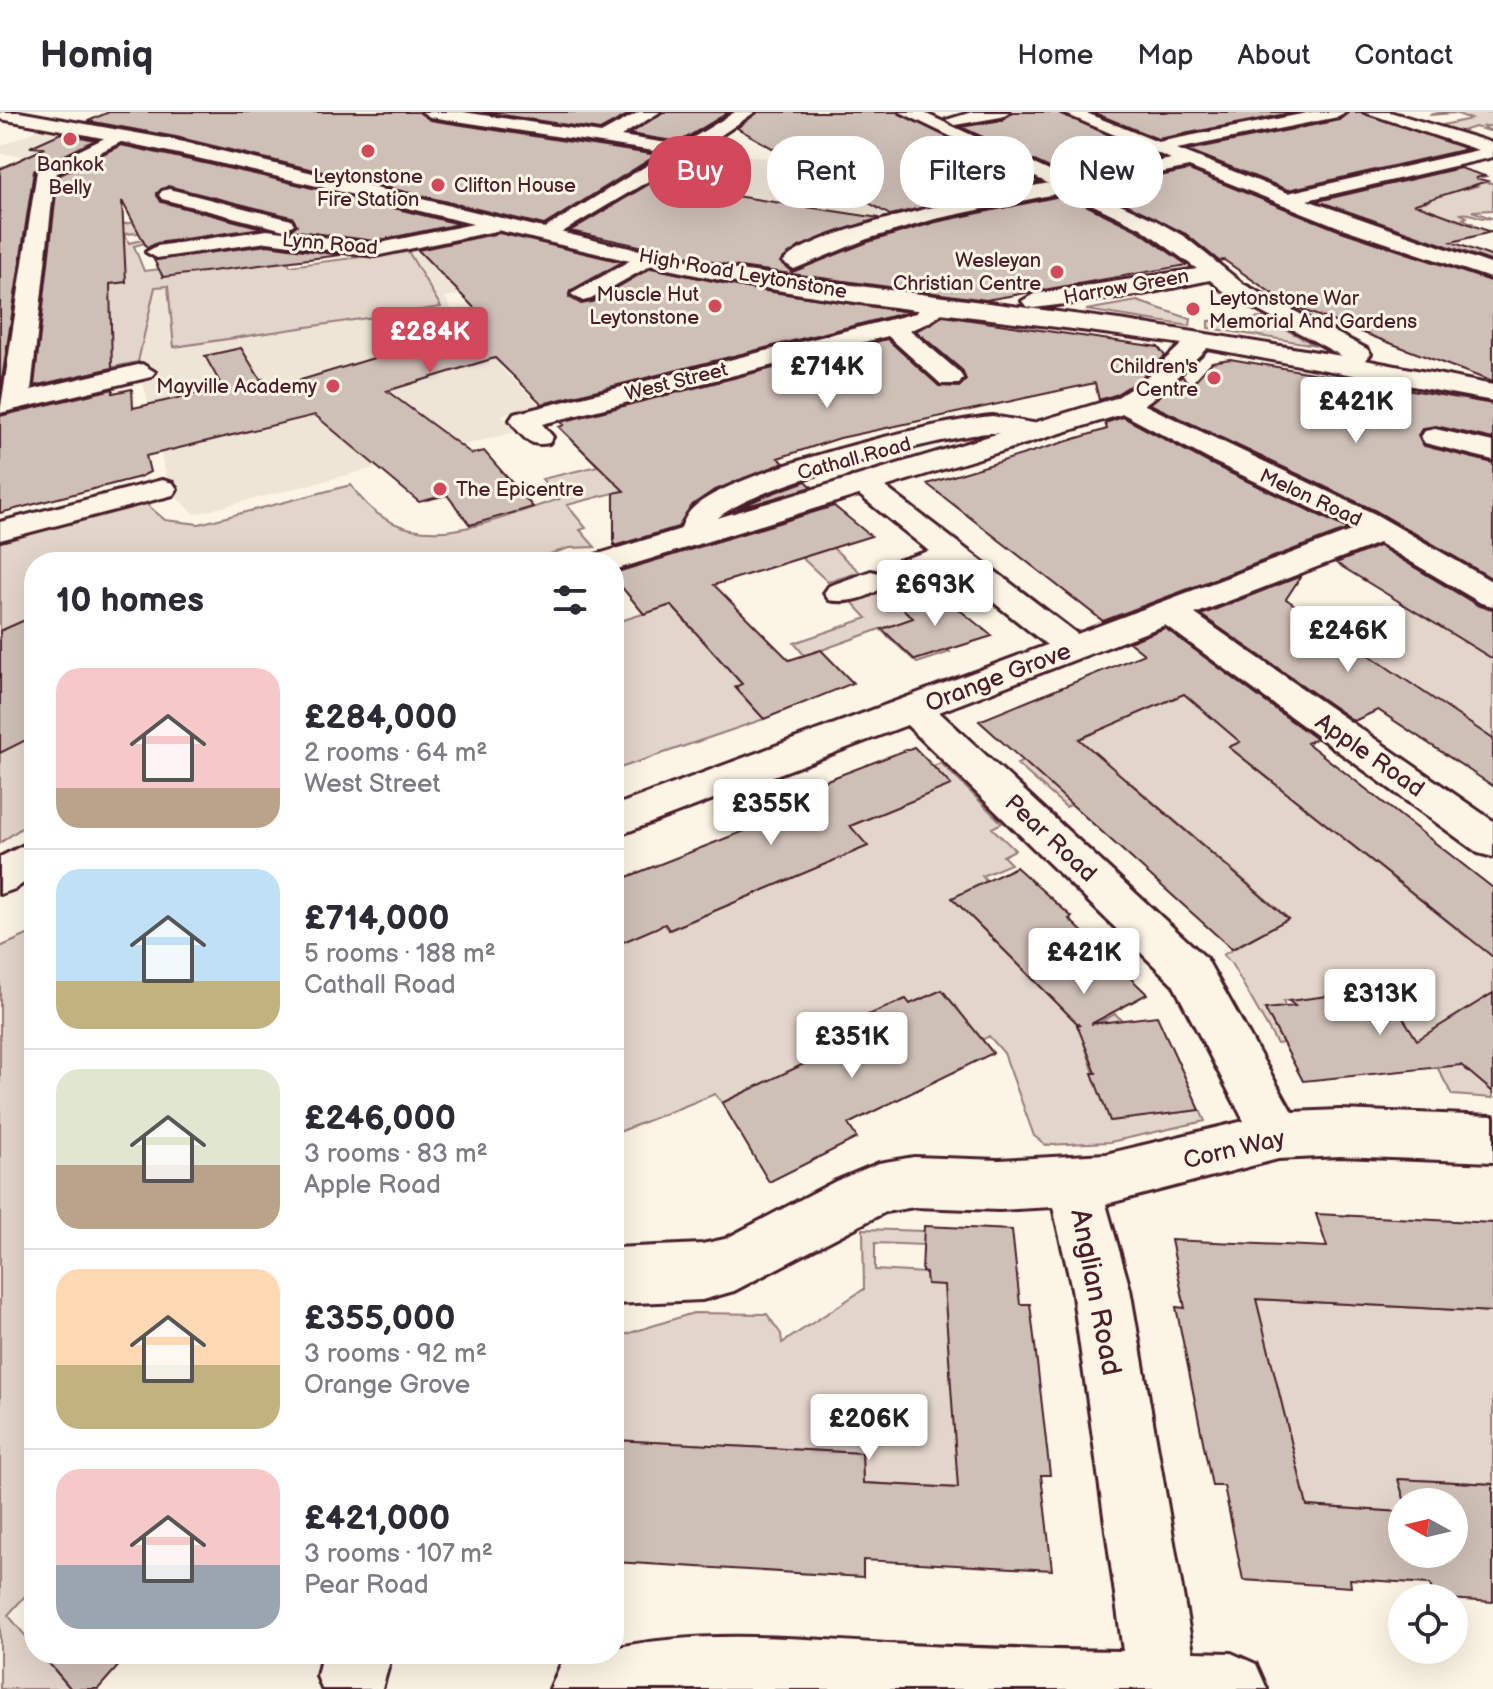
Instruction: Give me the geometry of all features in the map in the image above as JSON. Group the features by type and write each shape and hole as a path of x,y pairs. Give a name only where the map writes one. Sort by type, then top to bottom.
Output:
{"street":[{"path":"430,112 494,116 648,146"},
{"path":"602,139 652,112"},
{"path":"709,136 747,112"},
{"path":"908,112 1050,178"},
{"path":"955,120 1001,112"},
{"path":"1069,112 1130,136"},
{"path":"1163,146 1338,112"},
{"path":"1372,112 1493,150"},
{"name":"High Road Leytonstone","path":"0,114 140,136 647,258 760,280 1200,341 1359,366 1493,393"},
{"path":"11,403 17,394 46,171 117,137"},
{"path":"1163,149 1287,199 1446,258 1493,272"},
{"path":"1287,199 1493,150"},
{"path":"1163,166 1190,161"},
{"path":"549,234 648,174"},
{"path":"794,262 827,247 922,216 983,200 1050,189"},
{"path":"169,195 362,244 375,250"},
{"path":"1112,208 1164,233 1213,273"},
{"name":"Lynn Road","path":"157,252 267,236 375,250 503,224"},
{"path":"1446,258 1493,246"},
{"path":"583,294 647,258"},
{"name":"Harrow Green","path":"1007,312 1013,304 1143,287 1213,273 1272,310 1350,348 1361,357 1359,366"},
{"name":"West Street","path":"539,437 524,420 893,327 924,318 938,304"},
{"path":"893,327 950,378"},
{"name":"Cathall Road","path":"624,556 1126,404 1150,388 1200,341"},
{"path":"11,403 142,372"},
{"name":"Melon Road","path":"1126,404 1220,454 1381,531 1492,594"},
{"name":"Cathall Road","path":"694,535 701,516 720,503 791,475 874,451 989,425 1034,431"},
{"path":"1435,437 1493,451"},
{"path":"862,483 1073,648"},
{"path":"0,531 162,489"},
{"name":"Orange Grove","path":"624,818 1381,531"},
{"path":"906,569 954,553"},
{"name":"Apple Road","path":"1168,611 1493,842"},
{"name":"Pear Road","path":"914,710 1190,971 1278,1136"},
{"path":"0,878 24,862"},
{"name":"Corn Way","path":"1074,1183 1106,1179 1278,1136 1340,1133 1493,1139"},
{"name":"Anglian Road","path":"624,1276 702,1272 734,1264 879,1188 914,1182 1074,1183 1101,1289 1163,1686"},
{"path":"586,1689 620,1680 715,1672 1059,1688 1163,1686 1231,1689"}],"shaded area":[{"path":"1443,112 1493,112 1493,126 1482,126 1493,132 1475,127 1461,131 1477,136 1473,137 1438,126 1471,119 1455,113 1429,115"},
{"path":"40,129 97,137 54,158 0,154 0,146"},
{"path":"751,156 767,159 767,208 884,208 884,177 900,180 900,208 913,208 861,222 798,247 797,251 765,268 587,227 648,187 648,208 751,208"},
{"path":"1463,181 1493,183 1493,210 1472,211 1491,218 1465,213 1461,214 1467,217 1463,219 1472,223 1398,230 1416,238 1412,239 1336,211 1358,216 1428,201 1410,194 1434,188 1454,192 1451,190 1452,183 1467,189 1477,186"},
{"path":"118,194 118,225 209,209 261,222 226,228 124,234 129,243 142,240 145,243 134,246 144,271 161,269 162,277 285,255 290,266 408,251 441,307 174,347 168,286 155,287 138,362 103,369 86,274"},
{"name":"Mayville Academy","path":"499,231 574,253 464,280 459,295 445,297 452,310 522,299 561,297 586,301 646,269 719,285 500,367 540,405 501,415 519,431 195,514 170,492 138,362 155,287 352,261"},
{"path":"1137,301 1191,319 1190,326 1086,310"},
{"path":"1263,318 1316,345 1208,328 1208,321"},
{"path":"896,340 923,360 920,364 946,388 968,382 962,377 981,370 996,358 969,349 983,340 1016,349 1004,359 1017,365 1011,369 1041,382 1011,390 1001,384 934,399 913,399 805,424 727,448 625,490 567,505 586,528 580,530 595,547 557,552 24,552 24,826 0,843 0,542 144,502 165,520 199,524 351,485 372,510 396,524 421,531 448,531 475,526 559,499 542,479 598,466 574,442 616,431 620,434 882,365 879,362 909,353 891,342"},
{"path":"771,529 824,540 860,572 828,582"},
{"path":"880,588 950,652 917,663 880,629 805,656 794,643 867,618 852,602"},
{"path":"1422,598 1441,627 1493,659 1493,739 1328,632 1358,620 1369,627 1386,620 1375,612 1387,607 1393,610"},
{"path":"671,605 742,684 735,687 764,719 624,767 624,620"},
{"path":"1183,693 1189,698 1202,693 1273,728 1230,748 1467,937 1493,922 1493,993 1427,1034 1493,1092 1493,1098 1452,1095 1434,1061 1430,1061 1381,983 1332,989 1338,1000 1283,1001 1285,1007 1265,1009 1283,1043 1277,1044 1231,963 1223,955 1288,918 1132,784 1117,791 1112,786 1066,807 1017,764"},
{"path":"941,763 1002,823 992,828 1015,850 1003,856 1011,864 982,876 987,882 953,899 1084,1030 1115,1014 1129,1026 1084,1043 1110,1121 1200,1110 1205,1121 1110,1142 1046,1145 1034,1136 1004,1053 989,1036 982,1040 942,990 910,1004 905,999 886,1008 861,1027 855,1020 810,1040 814,1048 801,1054 806,1063 722,1103 715,1094 624,1130 624,909 633,875 670,930 813,869 820,856 827,863 867,846 850,826 950,785 933,766"},
{"path":"24,936 24,1597 8,1615 24,1634 24,1664 50,1664 71,1689 0,1689 0,947"},
{"path":"863,1229 924,1231 924,1245 875,1243 875,1270 926,1273 945,1285 959,1488 863,1483 862,1453 624,1441 624,1335 693,1313 767,1314 781,1334 782,1343 864,1289"},
{"path":"1255,1299 1493,1312 1493,1484 1399,1479 1401,1488 1388,1488 1388,1511 1306,1506"}],"building":[{"path":"109,112 419,112 430,120 648,154 648,161 544,225 176,137 88,121"},
{"path":"483,112 633,112 600,130"},
{"path":"663,112 729,112 689,136 630,134"},
{"path":"758,112 897,112 946,136 900,136 900,208 922,208 890,215 878,208 884,208 884,136 767,136 767,145 737,128"},
{"path":"1012,112 1058,112 1112,136 1050,136 1050,168 1034,161 1034,136 980,136 961,127 1002,120"},
{"path":"1092,112 1296,112 1163,138"},
{"path":"1349,112 1361,112 1467,149 1288,190 1188,150 1339,120"},
{"path":"61,133 95,140 34,171 0,393 0,169 45,148 30,147"},
{"path":"121,145 459,224 375,241 290,230 297,225 292,217 168,186 157,193 161,202 262,228 157,243 147,248 122,201 126,282 110,284 112,368 34,386 58,176"},
{"path":"1460,168 1485,176 1476,178 1487,181 1415,204 1491,232 1452,242 1493,257 1493,262 1318,201"},
{"path":"1189,170 1338,230 1493,282 1493,382 1287,304 1224,260 1219,261 1186,234 1134,208 1163,208 1163,175"},
{"path":"648,185 648,208 751,208 751,198 767,201 767,208 814,208 879,218 799,247 780,262 792,272 868,242 936,222 1003,208 1034,208 1034,201 1050,198 1050,208 1092,208 1139,231 1187,265 986,300 732,266 570,231"},
{"path":"499,233 622,262 570,291 569,297 581,304 592,302 651,268 751,289 908,312 542,404 495,358 387,391 472,454 484,451 533,507 470,525 447,495 419,502 315,415 146,456 150,472 140,477 0,513 0,416 113,389 113,393 132,389 133,408 223,388 205,356 241,348 260,379 264,379 271,389 417,345 484,318 418,250"},
{"path":"267,245 341,255 163,277 154,260"},
{"path":"943,316 1158,347 1165,356 1139,380 1115,395 1099,400 1095,383 840,438 778,458 784,463 713,491 691,506 678,527 614,546 614,493 624,491 559,427 564,425 561,422 887,339 939,386 959,387 966,380 962,370 916,331"},
{"path":"1230,359 1493,404 1493,439 1436,426 1424,428 1418,435 1424,446 1493,463 1493,579 1376,511 1150,404 1182,376 1191,385 1212,362"},
{"path":"1123,417 1209,463 1348,529 1103,621 927,484 1107,429 1105,423"},
{"path":"806,481 812,487 737,509 765,496"},
{"path":"834,506 871,536 714,585 789,660 821,650 853,683 764,719 735,687 742,684 671,605 644,614 624,590 624,570"},
{"path":"1379,546 1479,606 1493,609 1493,659 1336,563"},
{"path":"1301,576 1286,599 1493,739 1493,786 1378,710 1354,721 1201,615"},
{"path":"940,594 992,636 915,660 882,629 913,618 901,607"},
{"path":"24,620 24,741 0,753 0,631"},
{"path":"1165,628 1316,739 1307,743 1493,888 1493,957 1229,747 1240,742 1184,694 1079,739 1288,919 1232,949 979,721 1144,654 1129,642"},
{"path":"914,747 951,785 850,826 868,846 669,930 665,924 624,942 624,878 770,821 766,815 822,793 814,785"},
{"path":"1016,867 1072,917 1069,919 1147,994 1091,1024 1157,1016 1200,1110 1110,1121 1079,1025 952,898"},
{"path":"1381,983 1417,1040 1493,993 1493,1092 1461,1065 1303,1081 1265,1009 1295,1006 1289,1001 1336,995 1332,989"},
{"path":"942,990 993,1053 848,1124 857,1138 769,1182 722,1103 806,1063 801,1054 814,1048 809,1040 906,999 910,1004"},
{"path":"1316,1214 1493,1223 1493,1312 1256,1299 1307,1506 1388,1511 1388,1568 1468,1568 1468,1488 1401,1488 1398,1479 1493,1484 1493,1602 1468,1600 1468,1584 1350,1579 1351,1587 1243,1580 1224,1486 1212,1486 1176,1307 1185,1308 1171,1240 1327,1247"},
{"path":"924,1226 1012,1230 1020,1304 1030,1304 1035,1345 1050,1475 1041,1475 1052,1570 863,1560 863,1577 624,1563 624,1441 862,1453 863,1483 958,1488 944,1285 927,1284 926,1273 922,1272"},
{"path":"50,1664 120,1664 98,1689 71,1689"}],"place":[{"name":"Bankok Belly","path":"70,139"},
{"name":"Leytonstone Fire Station","path":"368,151"},
{"name":"Clifton House","path":"438,185"},
{"name":"Wesleyan Christian Centre","path":"1057,272"},
{"name":"Muscle Hut Leytonstone","path":"715,306"},
{"name":"Leytonstone War Memorial And Gardens","path":"1193,309"},
{"name":"Children's Centre","path":"1214,378"},
{"name":"Mayville Academy","path":"333,386"},
{"name":"The Epicentre","path":"440,489"}]}
